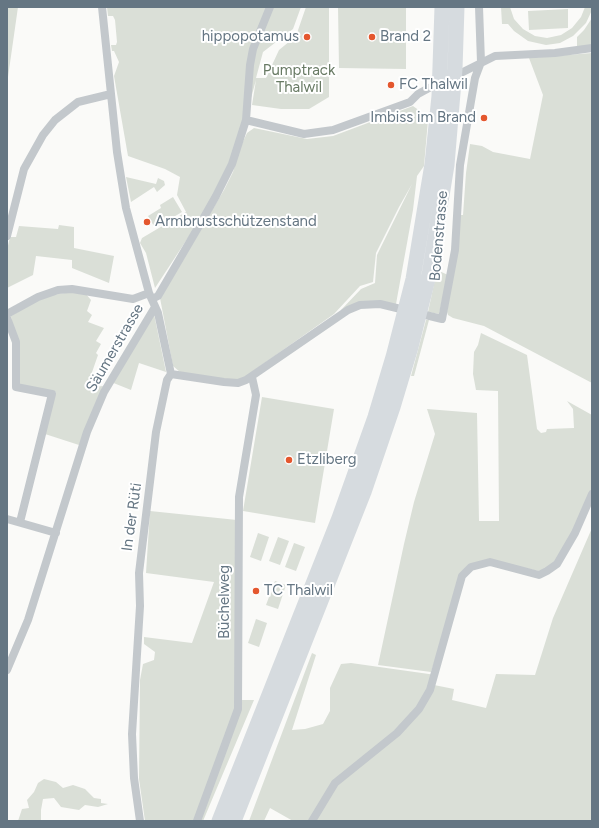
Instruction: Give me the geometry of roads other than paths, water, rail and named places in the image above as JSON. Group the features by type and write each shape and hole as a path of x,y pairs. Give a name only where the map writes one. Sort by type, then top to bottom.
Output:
{"highway":[{"path":"219,821 339,518 375,417 397,342 421,237 432,164 440,83 442,7"},
{"path":"234,821 362,499 394,407 411,347 431,262 447,166 455,69 456,7"}],"street":[{"name":"Säumerstrasse","path":"7,670 24,633 87,432 104,392 152,300 126,208 117,152 102,7"},
{"path":"7,314 38,297 58,290 72,289 134,299 152,300 158,296 216,196 232,164 246,120 250,65 253,50 270,7"},
{"name":"Bodenstrasse","path":"170,374 232,383 252,378 348,310 370,304 388,306 442,319 454,250 457,188 461,159 475,78 481,62 479,7"},
{"path":"463,72 495,56 555,53 592,48"},
{"path":"246,120 304,134 327,131 410,102 418,94 429,88"},
{"path":"7,236 24,169 51,125 61,113 78,102 111,94"},
{"path":"152,300 170,374"},
{"path":"7,318 16,342 16,387 52,394 20,522"},
{"name":"In der Rüti","path":"140,821 134,778 133,719 140,606 139,573 156,432 167,380 170,374"},
{"name":"Büchelweg","path":"197,821 238,709 239,497 256,394 252,378"},
{"path":"312,821 336,783 397,733 419,709 430,690 462,576 470,567 490,562 539,575 547,571 557,564 575,533 592,494"},
{"path":"7,518 56,533"}],"place":[{"name":"hippopotamus","path":"307,37"},
{"name":"Brand 2","path":"372,37"},
{"name":"FC Thalwil","path":"391,85"},
{"name":"Imbiss im Brand","path":"484,118"},
{"name":"Armbrustschützenstand","path":"147,222"},
{"name":"Etzliberg","path":"289,460"},
{"name":"TC Thalwil","path":"256,591"}],"park label":[{"name":"Pumptrack Thalwil","path":"299,80"}]}
